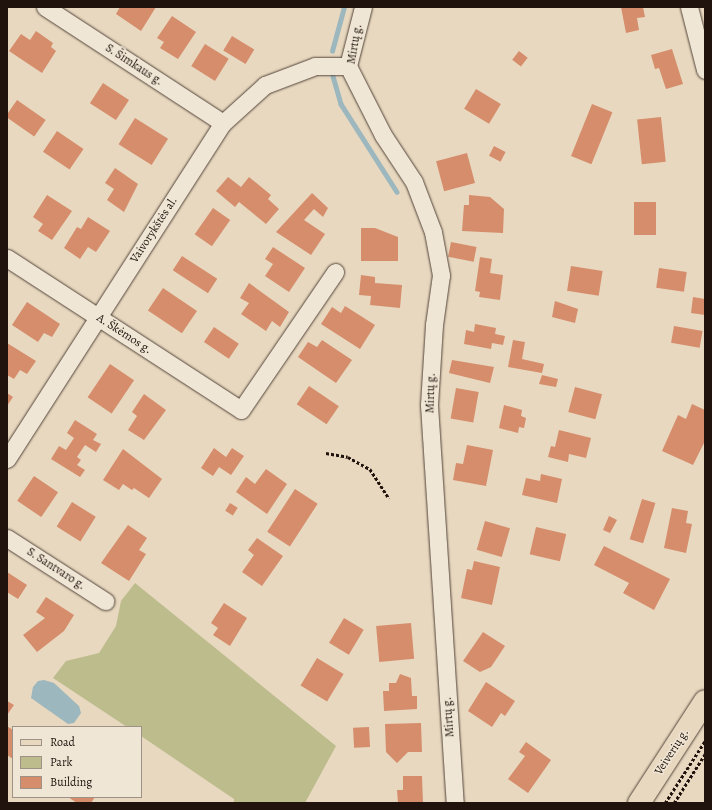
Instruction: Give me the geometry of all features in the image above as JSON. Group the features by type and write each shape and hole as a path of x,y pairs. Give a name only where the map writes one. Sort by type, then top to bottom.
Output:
{"main road":[{"name":"Veiverių g.","path":"639,803 705,701"}],"street":[{"name":"S. Šimkaus g.","path":"45,7 223,123"},
{"name":"Mirtų g.","path":"363,7 348,66 383,135 414,182 433,232 442,275 434,325 429,405 456,803"},
{"path":"689,7 705,70"},
{"name":"Vaivorykštės al.","path":"7,458 223,123 265,85 315,66 348,66"},
{"name":"A. Škėmos g.","path":"7,258 241,410 335,272"},
{"name":"S. Santvaro g.","path":"7,538 105,601"}],"path":[{"path":"326,453 348,457 370,469 389,498"},
{"path":"665,803 705,741"},
{"path":"674,803 705,754"}],"green space":[{"path":"135,583 336,746 305,803 234,803 234,799 142,737 142,726 125,726 53,678 66,661 99,653 116,626 121,601"}],"water":[{"path":"44,680 54,683 79,706 81,713 74,723 68,724 31,698 33,687 38,681"}],"building":[{"path":"120,7 156,7 141,31 116,14"},
{"path":"621,7 643,7 645,17 637,18 639,30 626,33"},
{"path":"172,16 196,32 178,59 160,48 164,42 157,38"},
{"path":"36,31 53,43 51,47 56,51 42,73 9,51 21,34 30,40"},
{"path":"232,36 254,49 246,64 223,51"},
{"path":"205,44 229,59 215,81 191,66"},
{"path":"672,49 683,84 666,89 659,68 655,69 651,55"},
{"path":"519,51 528,58 521,66 512,60"},
{"path":"103,83 129,100 116,120 90,103"},
{"path":"476,89 501,104 489,124 464,109"},
{"path":"17,100 46,120 34,136 7,117 7,114"},
{"path":"592,104 612,112 591,164 571,156"},
{"path":"661,117 666,162 642,164 637,120"},
{"path":"135,118 168,139 152,165 119,144"},
{"path":"57,131 84,149 70,170 43,152"},
{"path":"494,146 506,152 501,162 489,156"},
{"path":"467,153 475,183 444,191 436,161"},
{"path":"115,168 138,184 124,212 107,200 114,189 105,183"},
{"path":"228,177 241,187 249,177 271,195 268,199 279,209 266,224 239,202 235,207 216,191"},
{"path":"312,193 328,208 323,217 314,209 304,220 325,234 311,255 276,232"},
{"path":"47,195 72,211 52,240 38,231 43,224 33,217"},
{"path":"469,195 490,197 504,209 503,233 462,231 464,205 469,205"},
{"path":"634,202 656,202 656,235 634,235"},
{"path":"213,208 230,220 212,246 195,234"},
{"path":"88,217 110,231 96,252 88,247 80,259 64,248 77,227 81,229"},
{"path":"361,228 375,228 398,237 398,261 361,261"},
{"path":"451,242 477,247 474,262 448,257"},
{"path":"273,247 305,268 289,292 265,276 273,264 265,259"},
{"path":"182,256 217,279 208,293 173,270"},
{"path":"480,257 492,259 490,273 503,275 500,300 479,297 480,292 475,291"},
{"path":"571,266 603,271 599,296 567,291"},
{"path":"659,268 687,272 684,292 656,288"},
{"path":"361,275 375,277 375,283 402,285 400,308 370,305 371,296 359,295"},
{"path":"249,283 289,312 280,327 272,321 266,331 241,314 249,303 240,298"},
{"path":"163,288 197,311 182,333 148,310"},
{"path":"693,297 705,299 705,315 691,313"},
{"path":"555,301 578,309 575,323 552,317"},
{"path":"27,302 60,324 52,337 44,333 38,342 12,325"},
{"path":"345,306 375,325 360,349 321,324 332,307 341,313"},
{"path":"475,324 496,328 495,334 505,336 503,345 492,343 491,349 464,344 466,330 474,332"},
{"path":"674,326 703,331 700,348 671,343"},
{"path":"214,327 239,344 229,359 204,342"},
{"path":"322,340 352,360 336,383 298,357 308,342 317,347"},
{"path":"513,340 525,342 522,359 544,364 542,373 508,367"},
{"path":"7,343 36,361 27,374 20,370 14,379 7,375"},
{"path":"452,360 494,367 490,383 449,373"},
{"path":"110,364 134,380 112,413 88,397"},
{"path":"542,375 558,379 556,387 539,384"},
{"path":"309,386 339,406 327,424 297,404"},
{"path":"575,387 602,394 595,419 568,412"},
{"path":"456,388 479,392 473,423 451,419"},
{"path":"7,393 13,397 7,406"},
{"path":"144,394 166,410 144,440 128,430 137,416 132,412"},
{"path":"692,404 705,410 705,441 693,465 662,451 678,415 686,419"},
{"path":"504,405 522,410 521,416 526,418 524,428 519,427 518,433 499,428"},
{"path":"75,420 97,434 93,440 101,444 96,452 85,445 77,457 81,460 77,465 85,470 80,477 51,459 59,446 66,450 74,438 67,433"},
{"path":"559,430 591,438 586,458 569,454 568,462 548,457 551,446 555,447"},
{"path":"467,445 493,450 486,486 453,480 456,463 463,464"},
{"path":"214,448 226,457 232,448 244,456 231,475 219,467 213,476 201,468"},
{"path":"123,449 162,479 149,498 134,488 132,490 123,484 119,490 103,480"},
{"path":"266,469 287,484 267,514 236,492 246,477 255,484"},
{"path":"541,474 562,479 557,503 522,495 526,478 540,481"},
{"path":"34,476 58,492 41,517 17,501"},
{"path":"295,489 318,504 290,546 267,532"},
{"path":"642,499 655,503 643,543 630,539"},
{"path":"72,502 96,517 80,541 57,527"},
{"path":"230,503 238,508 233,515 225,511"},
{"path":"672,508 688,511 686,523 692,524 686,553 664,548"},
{"path":"609,516 617,520 610,533 603,530"},
{"path":"485,521 510,528 502,557 477,550"},
{"path":"128,525 147,538 139,550 146,554 129,581 101,563"},
{"path":"536,527 566,534 560,561 530,554"},
{"path":"257,538 283,556 262,586 242,572 254,555 248,550"},
{"path":"604,546 670,579 654,610 623,593 629,583 594,565"},
{"path":"474,561 500,567 492,605 461,598 467,569 472,570"},
{"path":"7,572 27,585 18,599 7,592"},
{"path":"46,597 74,615 64,631 37,652 23,635 45,618 36,612"},
{"path":"224,603 247,618 230,646 213,635 218,628 211,623"},
{"path":"344,618 364,630 349,655 329,643"},
{"path":"411,623 414,659 379,662 376,626"},
{"path":"483,632 505,646 491,667 480,672 463,661"},
{"path":"317,658 344,674 327,701 301,685"},
{"path":"400,674 411,678 412,696 417,696 417,709 384,711 383,691 389,691 389,683 396,683"},
{"path":"486,682 515,701 505,716 501,713 492,727 468,711"},
{"path":"7,701 14,705 7,715"},
{"path":"421,723 422,752 408,752 397,763 386,752 385,724"},
{"path":"7,726 12,729 12,758 7,755"},
{"path":"369,727 370,747 354,748 353,728"},
{"path":"526,742 551,760 528,793 508,779 525,756 519,752"},
{"path":"403,776 422,776 423,803 398,803 397,790 403,790"},
{"path":"70,798 94,798 91,803 77,803"}],"waterway":[{"path":"332,51 344,7"},
{"path":"333,76 341,104 397,192"}]}
